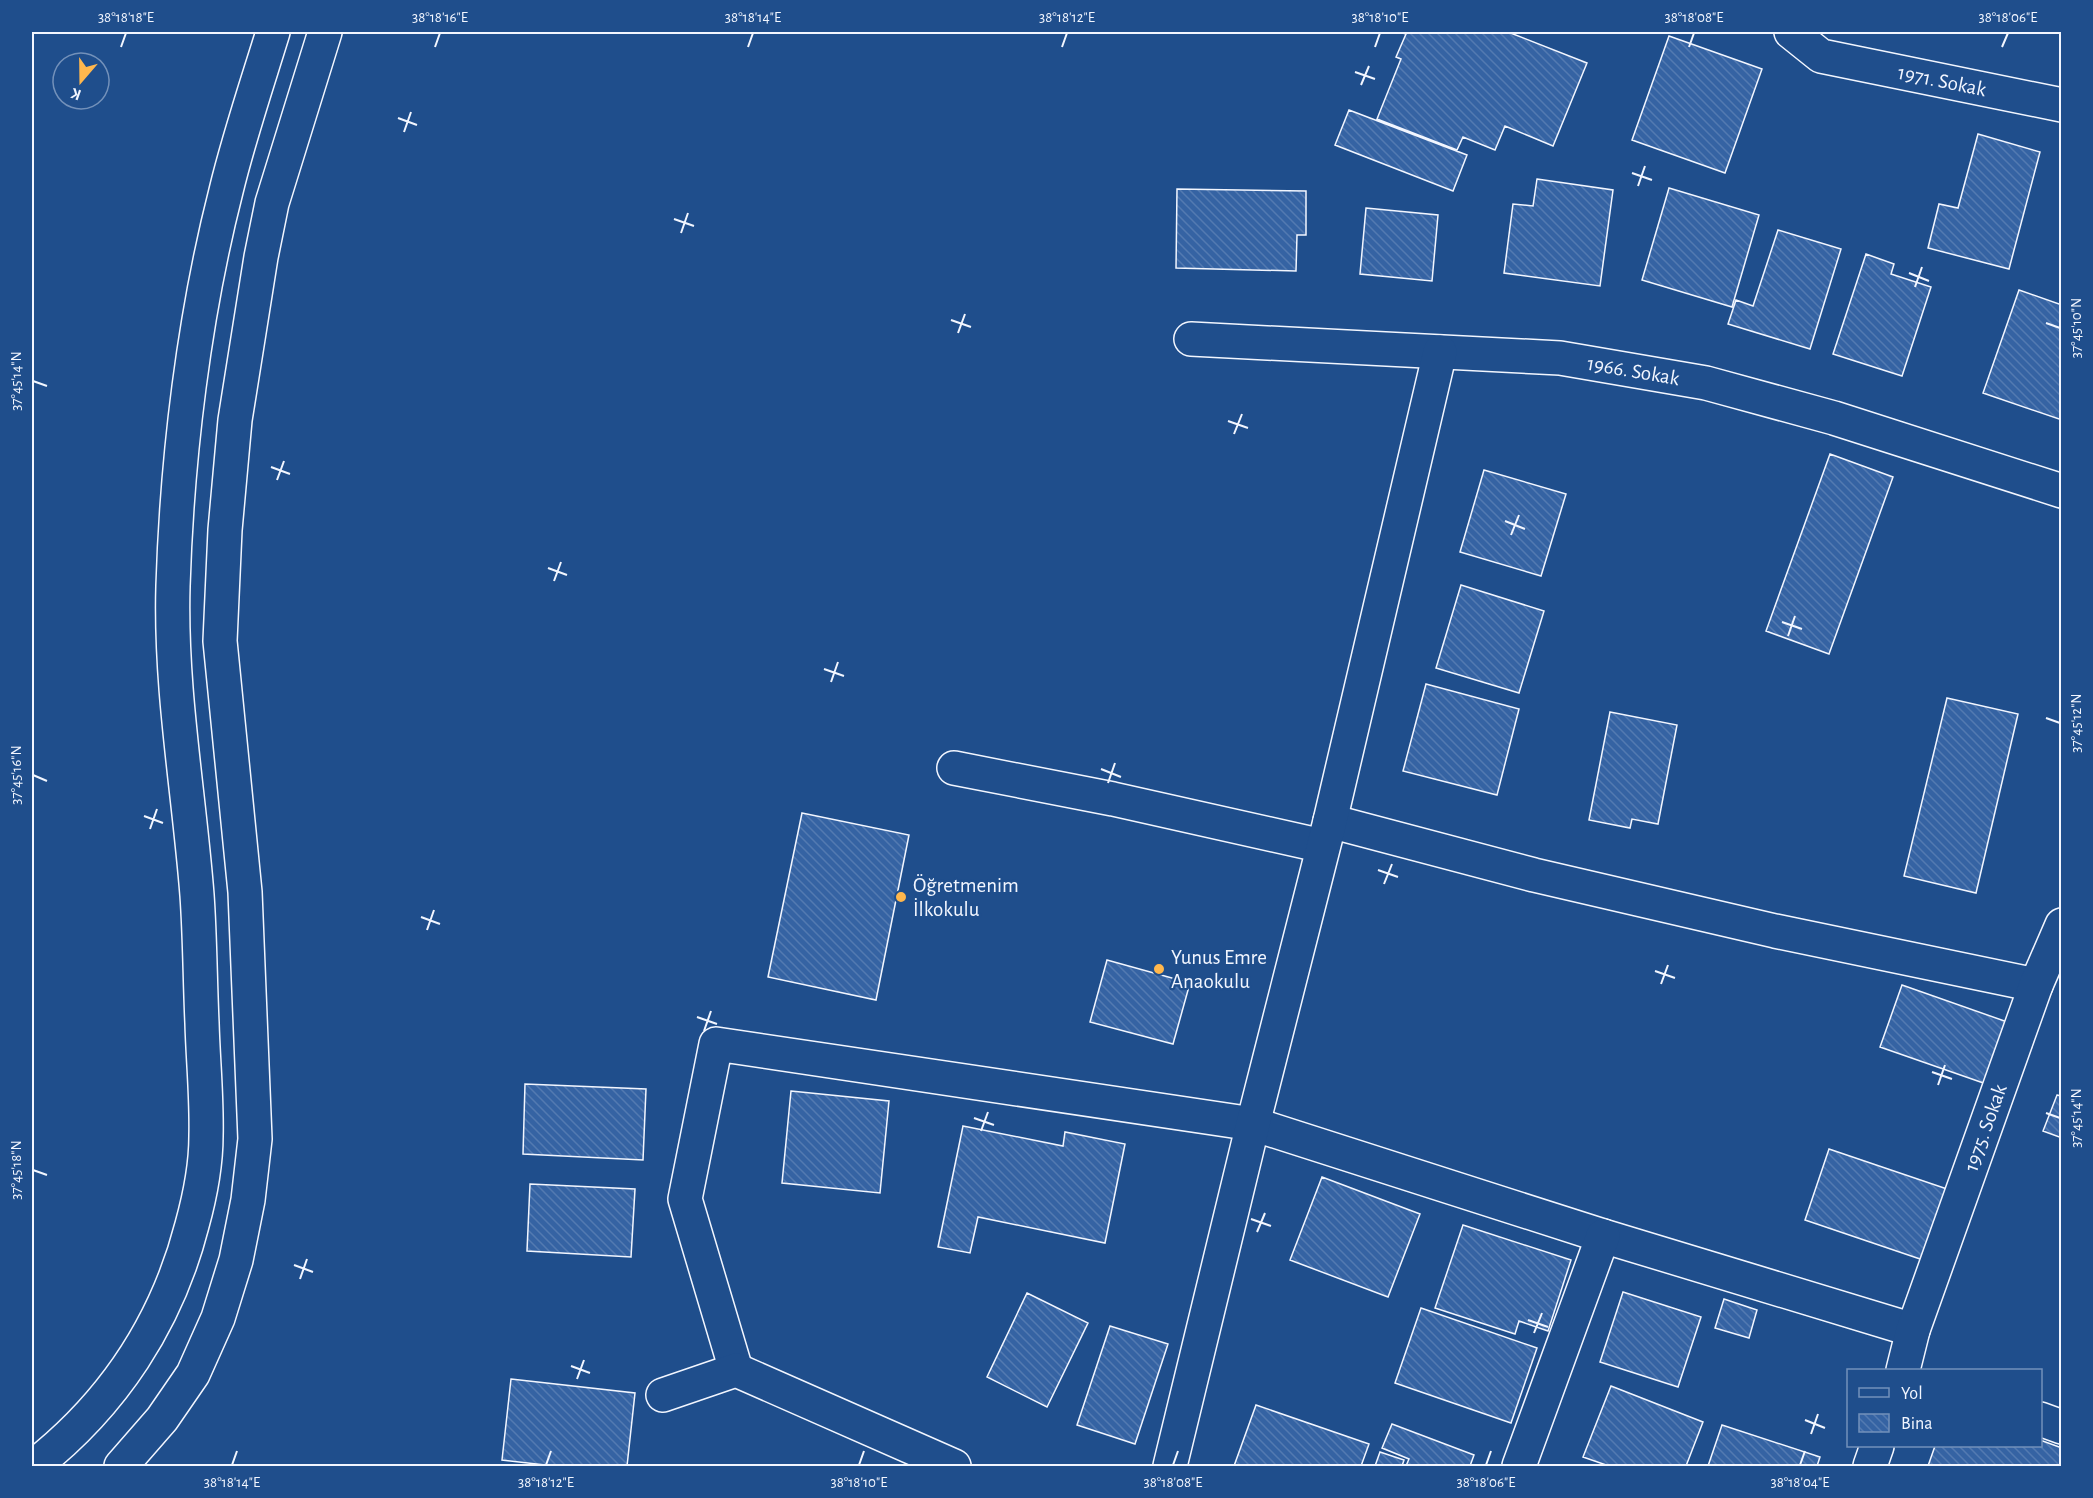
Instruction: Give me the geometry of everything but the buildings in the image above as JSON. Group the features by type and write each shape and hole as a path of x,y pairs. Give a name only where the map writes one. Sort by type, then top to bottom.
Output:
{"street":[{"path":"34,1467 86,1421 135,1358 167,1298 186,1246 201,1192 206,1137 197,895 172,642 174,572 181,471 203,302 226,190 273,32"},
{"path":"121,1467 162,1419 193,1374 218,1318 236,1260 248,1200 255,1139 245,892 220,641 225,530 235,420 272,202 325,32"},
{"name":"1971. Sokak","path":"1791,32 1821,56 2061,105"},
{"name":"1966. Sokak","path":"1191,339 1560,358 1706,383 1834,417 2061,491"},
{"path":"1170,1467 1252,1124 1326,833 1440,352"},
{"path":"954,768 1113,799 1326,833 1534,875 1729,921 2036,985"},
{"name":"1975. Sokak","path":"1904,1369 1913,1330 2036,985 2061,925"},
{"path":"736,1370 685,1199 716,1044 1252,1124 1603,1236 1913,1330"},
{"path":"1519,1467 1603,1236"},
{"path":"663,1395 736,1370 954,1467"},
{"path":"2042,1420 2061,1427"},
{"path":"1870,1467 1877,1447"}],"place":[{"name":"Öğretmenim İlkokulu","path":"901,897"},
{"name":"Yunus Emre Anaokulu","path":"1159,969"}]}
